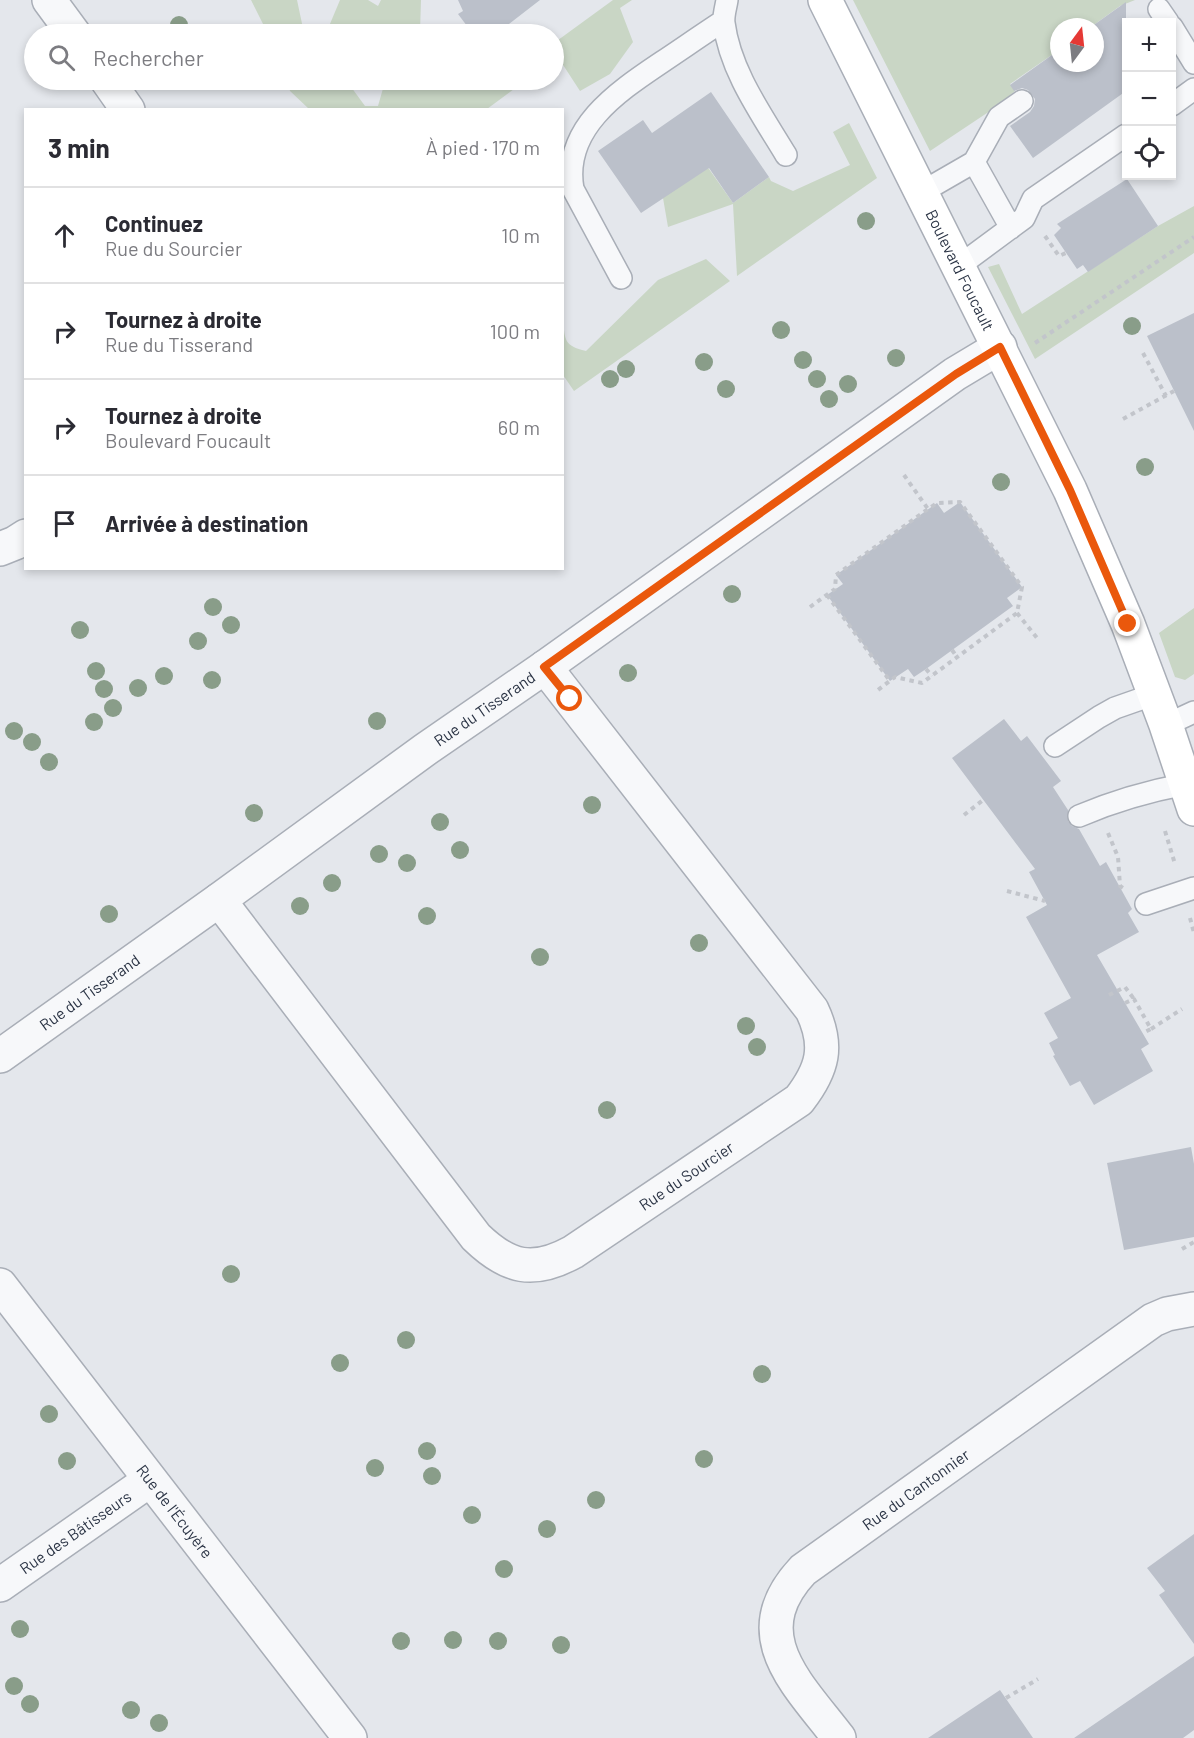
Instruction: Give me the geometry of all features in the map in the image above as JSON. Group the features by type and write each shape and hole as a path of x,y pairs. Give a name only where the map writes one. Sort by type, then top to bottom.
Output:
{"street":[{"path":"49,0 67,24"},
{"name":"Boulevard Foucault","path":"825,0 1004,355 1096,548 1155,694 1180,719 1190,797"},
{"path":"114,90 127,108"},
{"name":"Rue du Tisserand","path":"0,1056 426,749 956,374 1004,355"},
{"path":"0,549 24,537"},
{"name":"Rue du Sourcier","path":"219,900 476,1237 504,1260 522,1266 540,1266 564,1257 799,1100 811,1084 819,1066 823,1044 821,1028 812,1010 544,667"},
{"name":"Rue de l'Écuyère","path":"0,1285 350,1738"},
{"name":"Rue du Cantonnier","path":"839,1738 788,1671 778,1647 775,1622 778,1608 795,1578 803,1570 1153,1320 1167,1314 1194,1309"},
{"name":"Rue des Bâtisseurs","path":"0,1585 150,1480"}],"lane":[{"path":"621,278 573,189 571,177 574,158 583,132 597,111 622,89 725,10"},
{"path":"725,10 729,49 746,88 786,155"},
{"path":"1176,34 1194,63"},
{"path":"1176,102 1194,89"},
{"path":"922,192 975,162 999,117 1022,101"},
{"path":"564,140 583,132"},
{"path":"959,266 1024,218 1033,199 1122,138"},
{"path":"975,162 1011,228"},
{"path":"1055,746 1107,712 1155,694"},
{"path":"1089,812 1152,791 1190,797"},
{"path":"1146,904 1194,888"}],"path":[{"path":"1004,355 1194,237"},
{"path":"1059,256 1066,252"},
{"path":"1143,353 1166,396"},
{"path":"1123,419 1174,391"},
{"path":"904,475 928,509"},
{"path":"810,607 835,589 836,575 928,509 937,503 960,502 1022,587 1017,613 922,683 895,677 878,690"},
{"path":"827,595 890,681"},
{"path":"1017,613 1037,638"},
{"path":"1001,614 1007,620"},
{"path":"975,633 980,640"},
{"path":"952,650 957,657"},
{"path":"926,669 932,676"},
{"path":"964,815 983,800"},
{"path":"1089,812 1118,857 1120,886"},
{"path":"1163,824 1176,866"},
{"path":"1007,891 1045,901"},
{"path":"1109,995 1125,987 1151,1029"},
{"path":"1125,1003 1134,999"},
{"path":"1143,1033 1182,1009"},
{"path":"1182,1249 1194,1242"},
{"path":"1006,1698 1038,1679"}],"green space":[{"path":"251,0 297,0 302,24 263,24"},
{"path":"340,0 368,0 378,6 381,0 421,0 420,24 330,24"},
{"path":"613,0 632,0 620,8 633,42 610,74 580,91 564,66 564,36"},
{"path":"853,0 1135,0 1120,6 1103,18 1050,18 1050,56 1010,84 1015,91 993,109 930,151"},
{"path":"353,90 365,106 378,106 383,90 513,90 488,108 308,108 290,91"},
{"path":"849,123 877,178 737,276 733,204 668,227 663,198 704,162 733,203 769,177 771,181 793,191 850,165 833,132"},
{"path":"1194,206 1194,253 1035,359 988,267 999,264 1022,314 1158,226"},
{"path":"706,259 730,281 574,391 564,376 564,333 567,341 573,347 586,351 658,280"},
{"path":"1194,608 1194,674 1185,680 1175,677 1159,633"}],"building":[{"path":"458,0 540,0 509,24 466,24 458,14 463,11"},
{"path":"1126,2 1126,18 1122,18 1122,94 1033,158 1010,126 1030,112 1035,99 1028,90 1022,88 1014,91 1010,85 1050,56 1050,72 1104,72 1104,18"},
{"path":"711,92 769,177 733,203 709,168 641,213 598,151 643,120 652,133"},
{"path":"1128,180 1158,226 1088,272 1083,265 1077,269 1054,235 1061,228 1057,224"},
{"path":"1194,313 1194,431 1147,336"},
{"path":"960,502 1022,587 1007,598 1013,606 926,669 914,677 908,669 890,681 827,595 843,584 836,575 937,503 944,513"},
{"path":"1004,719 1021,741 1027,736 1061,781 1053,787 1068,810 1068,821 1079,829 1100,866 1106,862 1132,909 1128,913 1139,932 1097,955 1149,1044 1141,1049 1153,1071 1094,1105 1080,1081 1070,1086 1053,1056 1055,1055 1049,1043 1058,1038 1044,1013 1071,998 1026,917 1047,905 1029,872 1035,869 952,758"},
{"path":"1191,1147 1194,1164 1194,1237 1124,1250 1107,1163"},
{"path":"1194,1534 1194,1644 1159,1595 1165,1591 1147,1568"},
{"path":"1194,1656 1194,1730 1183,1738 1074,1738"},
{"path":"1000,1690 1033,1738 928,1738"}],"route":[{"path":"570,699 544,667 956,374 1000,347 1070,490 1128,624"}]}
